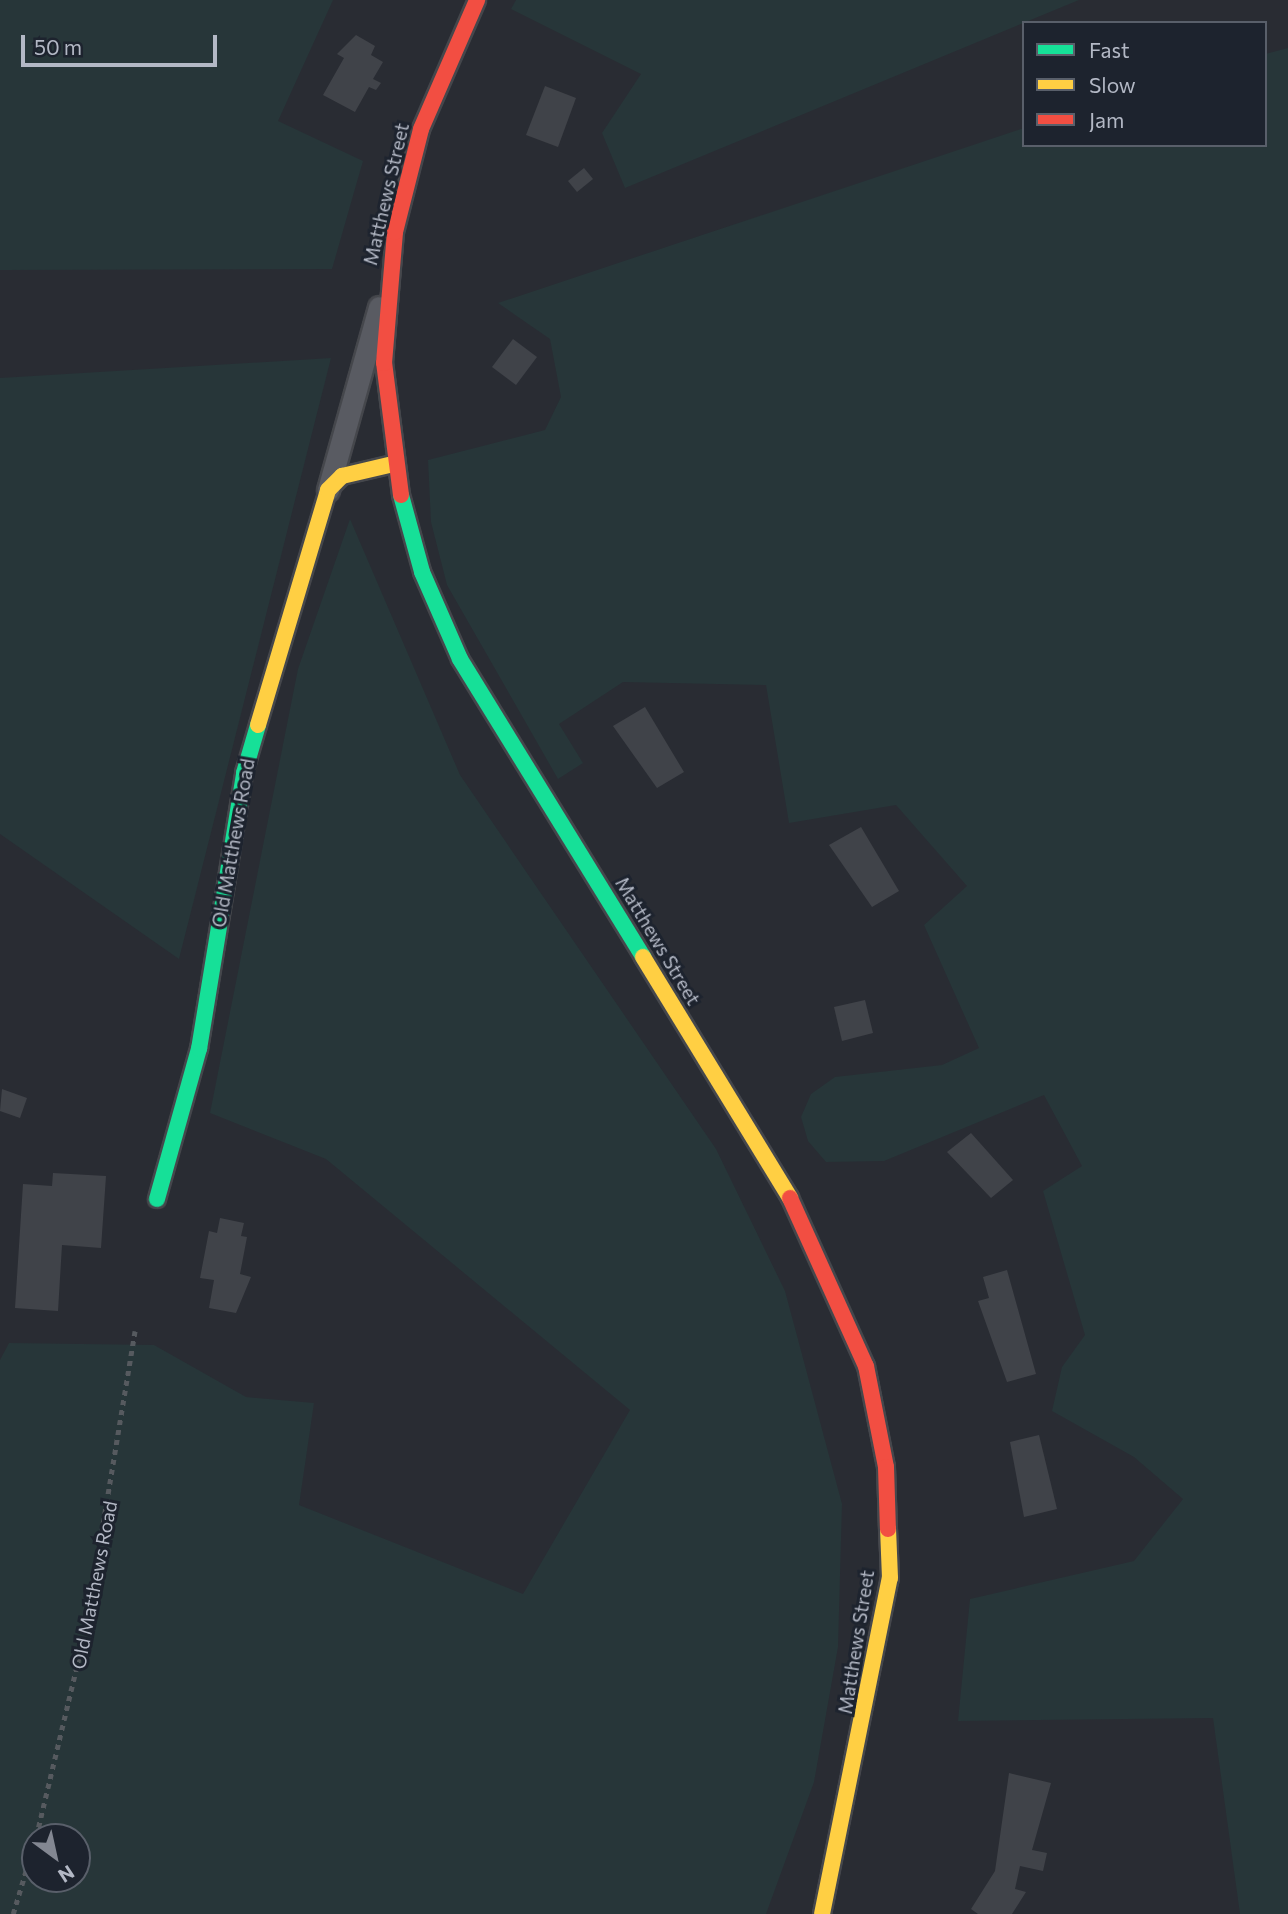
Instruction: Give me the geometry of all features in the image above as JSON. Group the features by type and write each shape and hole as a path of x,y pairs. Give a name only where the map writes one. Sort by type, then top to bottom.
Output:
{"street":[{"name":"Matthews Street","path":"477,0 421,130 388,278 384,371 393,464 422,572 460,659 809,1228 866,1366 886,1467 890,1578 822,1914"},
{"name":"Old Matthews Road","path":"156,1199 199,1049 244,773 388,278"},
{"path":"327,491 342,476 393,464"}],"path":[{"name":"Old Matthews Road","path":"40,1823 88,1620 135,1331"},
{"name":"Old Matthews Road","path":"13,1914 21,1888"}],"shaded area":[{"path":"0,0 333,0 278,121 363,161 332,269 0,270"},
{"path":"516,0 1079,0 1028,21 1022,21 1022,24 625,188 602,133 641,74 511,9"},
{"path":"1288,48 1288,1914 1240,1914 1213,1718 958,1721 970,1599 1134,1561 1183,1499 1134,1457 1052,1411 1062,1367 1085,1335 1043,1191 1082,1166 1044,1095 884,1161 826,1162 808,1141 801,1117 811,1094 835,1077 942,1065 979,1048 924,925 967,886 896,805 789,823 766,685 623,682 559,724 583,763 558,779 447,585 431,522 428,460 545,430 561,397 550,339 498,303 1022,129 1022,147 1267,147 1267,53"},
{"path":"331,358 179,959 0,834 0,378"},
{"path":"350,519 460,775 716,1149 785,1291 842,1504 838,1647 814,1782 766,1914 0,1914 0,1360 9,1343 154,1345 246,1397 314,1403 299,1505 523,1594 630,1410 326,1159 210,1113 298,669"}],"building":[{"path":"356,35 375,46 371,55 383,62 373,79 381,83 376,90 369,87 355,112 323,95 344,58 337,54"},
{"path":"545,86 576,98 558,147 526,135"},
{"path":"584,168 593,179 577,192 568,181"},
{"path":"513,339 537,357 516,385 492,367"},
{"path":"645,707 684,772 657,788 613,726"},
{"path":"861,827 899,891 872,907 829,845"},
{"path":"865,1000 873,1033 842,1041 834,1007"},
{"path":"2,1089 27,1098 20,1118 0,1111"},
{"path":"971,1133 1013,1180 991,1198 947,1152"},
{"path":"53,1173 106,1176 101,1248 62,1245 58,1311 15,1308 23,1184 52,1186"},
{"path":"220,1218 244,1223 241,1236 247,1237 240,1274 251,1277 236,1313 209,1308 214,1280 200,1278 209,1231 217,1233"},
{"path":"1007,1270 1036,1374 1007,1382 978,1301 989,1298 983,1277"},
{"path":"1039,1435 1057,1509 1024,1517 1010,1442"},
{"path":"1009,1773 1051,1783 1032,1850 1047,1853 1043,1871 1020,1866 1015,1889 1026,1892 1012,1914 978,1914 971,1909 995,1871"}],"traffic: fast":[{"path":"401,495 422,572 460,659 643,957"},
{"path":"157,1199 199,1049 244,773 258,725"}],"traffic: slow":[{"path":"258,725 328,490 342,476 393,464"},
{"path":"643,957 790,1198"},
{"path":"822,1914 890,1578 888,1529"}],"traffic: jam":[{"path":"401,495 384,363 395,232 421,129 477,0"},
{"path":"790,1198 866,1366 886,1467 888,1529"}]}
